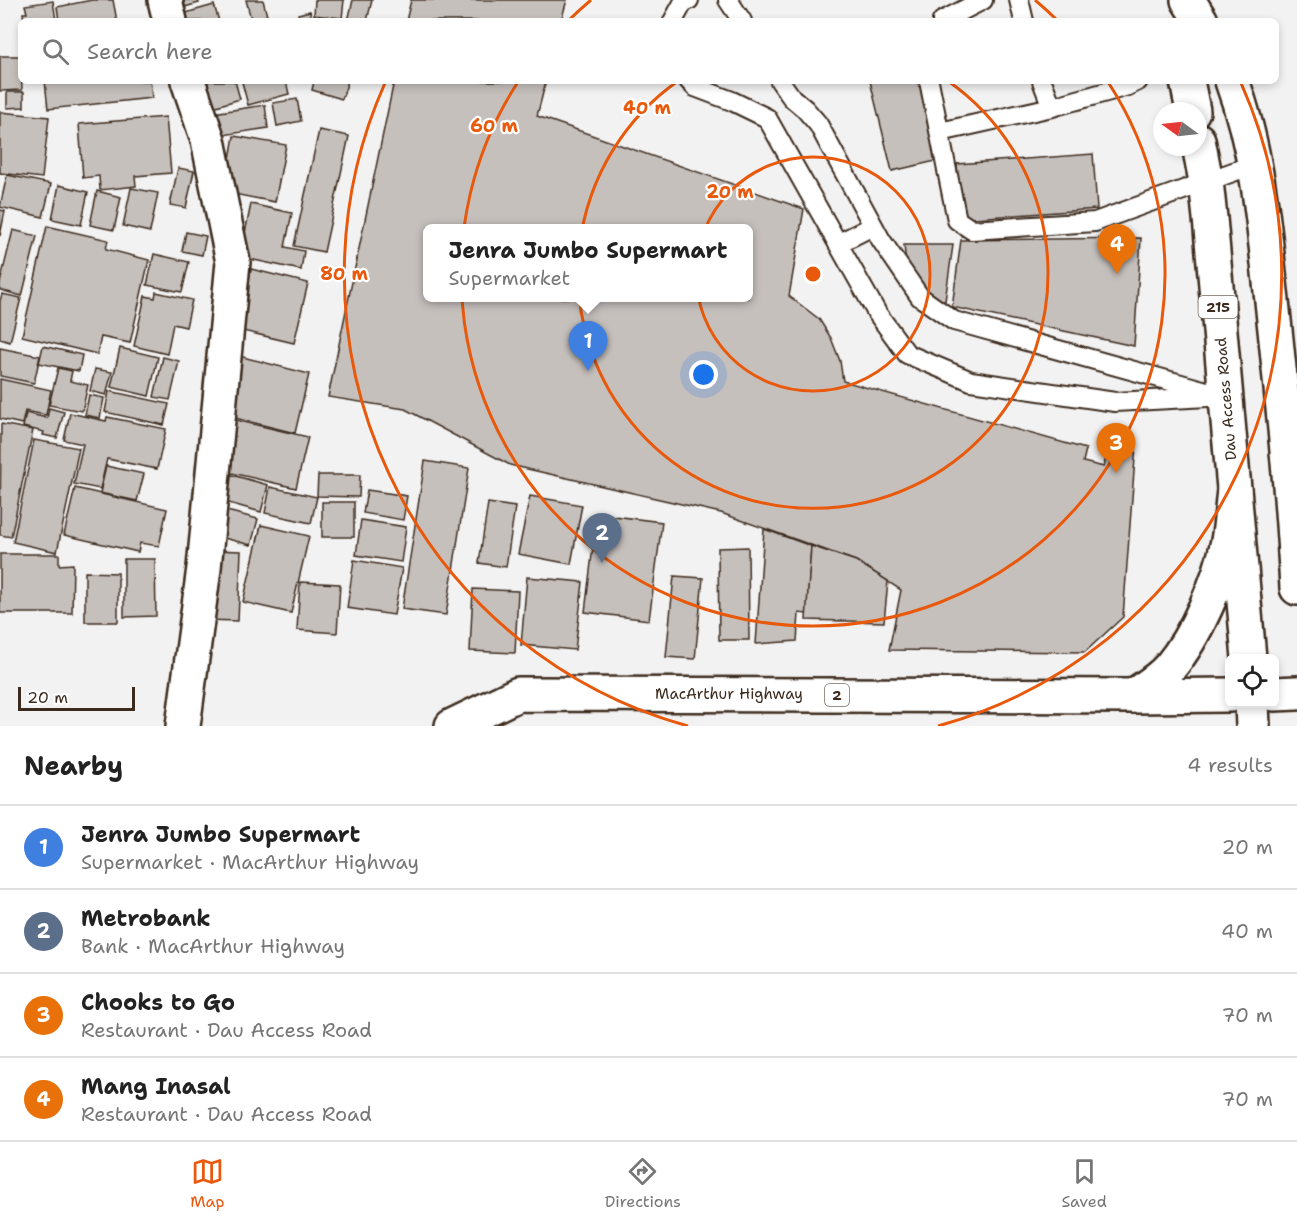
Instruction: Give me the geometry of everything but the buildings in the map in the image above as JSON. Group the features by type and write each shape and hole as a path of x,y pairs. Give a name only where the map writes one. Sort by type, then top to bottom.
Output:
{"main road":[{"path":"165,0 169,18"},
{"path":"1177,0 1179,18"},
{"path":"1188,0 1199,18"},
{"path":"183,726 204,567 233,262 208,140 189,84"},
{"path":"1188,84 1190,102"},
{"path":"1233,84 1249,134 1255,164 1276,338 1297,588"},
{"name":"Dau Access Road","path":"1201,156 1206,181 1227,396 1249,654"},
{"path":"1133,696 1157,680 1169,668 1196,627 1228,542 1234,490"},
{"path":"1279,694 1297,693"},
{"name":"MacArthur Highway","path":"452,726 518,694 1225,695"},
{"path":"1252,708 1253,726"}],"lane":[{"path":"675,18 683,3 689,0"},
{"path":"728,0 740,18"},
{"path":"948,18 983,0"},
{"path":"1019,0 1023,18"},
{"path":"692,84 732,100 767,118 877,313 907,354 971,381 1115,402 1227,396"},
{"path":"782,84 792,98 806,109 818,124 873,226 920,297 954,321 1227,396"},
{"path":"930,84 957,220 972,230 1095,222 1255,164"},
{"path":"1043,84 1052,107"},
{"path":"940,132 1052,107 1132,84"},
{"path":"767,118 792,98"},
{"path":"839,243 873,226"}],"place":[{"name":"Mang Inasal","path":"1117,274"},
{"name":"Jenra Jumbo Supermart","path":"588,371"},
{"name":"Chooks to Go","path":"1116,473"},
{"name":"Metrobank","path":"602,563"}]}
